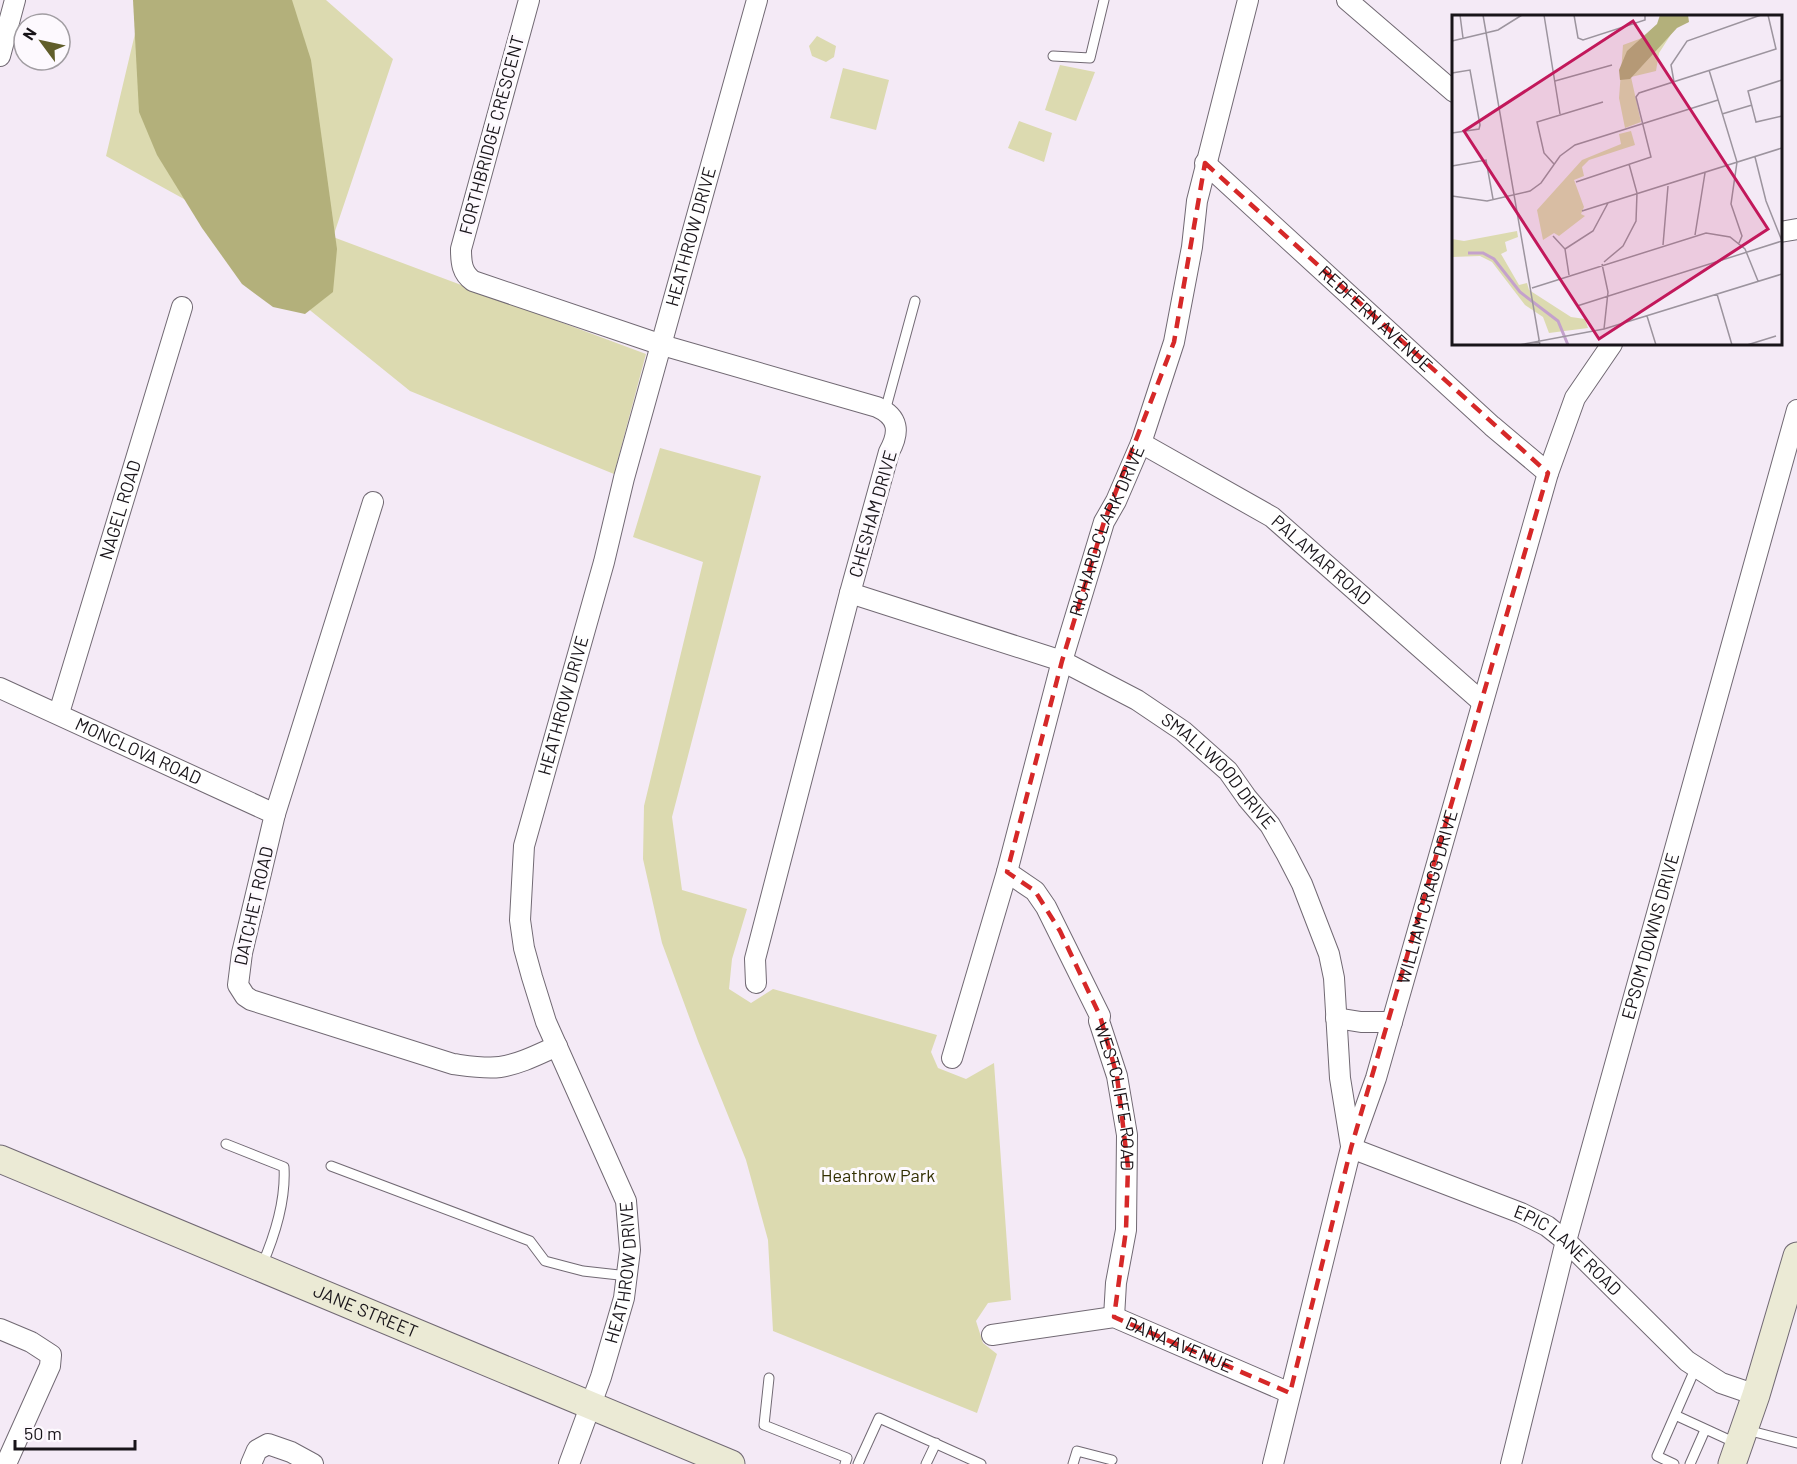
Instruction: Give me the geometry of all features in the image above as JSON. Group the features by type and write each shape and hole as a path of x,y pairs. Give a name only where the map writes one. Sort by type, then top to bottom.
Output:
{"main road":[{"name":"JANE STREET","path":"0,1159 731,1464"},
{"path":"1739,1446 1796,1261"}],"street":[{"path":"0,56 15,0"},
{"name":"FORTHBRIDGE CRESCENT","path":"529,0 460,249 463,271 473,281 662,345"},
{"name":"HEATHROW DRIVE","path":"569,1464 592,1406 610,1349 628,1276 630,1250 626,1201 546,1023 524,948 520,920 524,846 757,0"},
{"name":"RICHARD CLARK DRIVE","path":"952,1058 1007,872 1062,662 1104,522 1116,501 1141,443 1174,342 1205,163 1248,0"},
{"path":"1347,0 1452,90"},
{"name":"REDFERN AVENUE","path":"1205,163 1492,426 1548,473"},
{"path":"1782,232 1797,229"},
{"name":"NAGEL ROAD","path":"59,713 182,307"},
{"path":"662,345 885,411"},
{"name":"WILLIAM CRAGG DRIVE","path":"1273,1464 1352,1148 1376,1078 1548,473 1575,398 1611,345"},
{"name":"EPSOM DOWNS DRIVE","path":"1511,1464 1566,1241 1797,410"},
{"name":"CHESHAM DRIVE","path":"756,983 755,959 850,593 889,452 895,441 897,428 889,413 885,411"},
{"name":"PALAMAR ROAD","path":"1141,443 1272,517 1482,702"},
{"name":"DATCHET ROAD","path":"373,502 275,814 239,971 238,985 245,996 251,1000 453,1064 500,1067 525,1060 557,1046"},
{"name":"SMALLWOOD DRIVE","path":"850,593 1062,662 1137,700 1183,731 1228,771 1270,825 1302,884 1329,954 1334,978 1340,1078 1352,1148"},
{"name":"MONCLOVA ROAD","path":"0,688 59,713 275,814"},
{"name":"WESTCLIFFE ROAD","path":"1007,872 1035,891 1060,931 1087,993 1100,1016 1099,1021 1117,1077 1127,1135 1128,1167 1126,1230 1114,1294 1114,1317"},
{"path":"1336,1018 1361,1022 1392,1022"},
{"name":"EPIC LANE ROAD","path":"1352,1148 1547,1226 1566,1241 1687,1361 1721,1383 1756,1395"},
{"name":"DANA AVENUE","path":"992,1335 1114,1317 1290,1393"},
{"path":"0,1329 31,1342 51,1355 50,1366 6,1464"},
{"path":"250,1464 257,1450 268,1444 291,1452 313,1464"}],"lane":[{"path":"1053,56 1090,58 1104,0"},
{"path":"885,411 915,301"},
{"path":"226,1144 284,1167 285,1189 270,1246 261,1268"},
{"path":"331,1166 530,1241 545,1261 583,1271 628,1276"},
{"path":"1674,1461 1657,1456 1696,1366"},
{"path":"769,1378 764,1425 847,1458 846,1464"},
{"path":"1675,1415 1688,1426 1705,1430 1739,1446 1797,1443"},
{"path":"858,1464 879,1418 981,1464"},
{"path":"1690,1464 1705,1430"},
{"path":"926,1464 936,1443"},
{"path":"1073,1464 1077,1451 1112,1460"}],"highlighted area":[{"path":"1205,163 1548,473 1351,1148 1290,1393 1114,1317 1126,1230 1128,1167 1117,1076 1100,1016 1060,931 1035,891 1007,872 1062,661 1104,522 1174,342"}],"green space":[{"path":"143,0 326,0 393,59 333,237 646,354 614,474 410,391 275,282 193,204 106,156"},
{"path":"817,36 836,46 834,57 826,62 812,56 809,46"},
{"path":"1060,65 1095,72 1076,121 1045,110"},
{"path":"843,68 889,80 876,130 830,118"},
{"path":"1019,121 1052,133 1044,162 1008,148"},
{"name":"Heathrow Park","path":"660,448 761,476 672,817 682,890 747,909 732,959 729,989 751,1003 773,989 937,1035 931,1052 938,1068 966,1079 994,1063 1011,1300 988,1303 976,1321 983,1343 997,1354 977,1413 773,1331 768,1240 746,1160 698,1041 662,943 643,859 644,806 703,562 633,537"}],"shaded area":[{"path":"133,0 292,0 311,60 337,249 333,292 305,314 273,307 242,284 202,228 157,155 139,112"}]}
